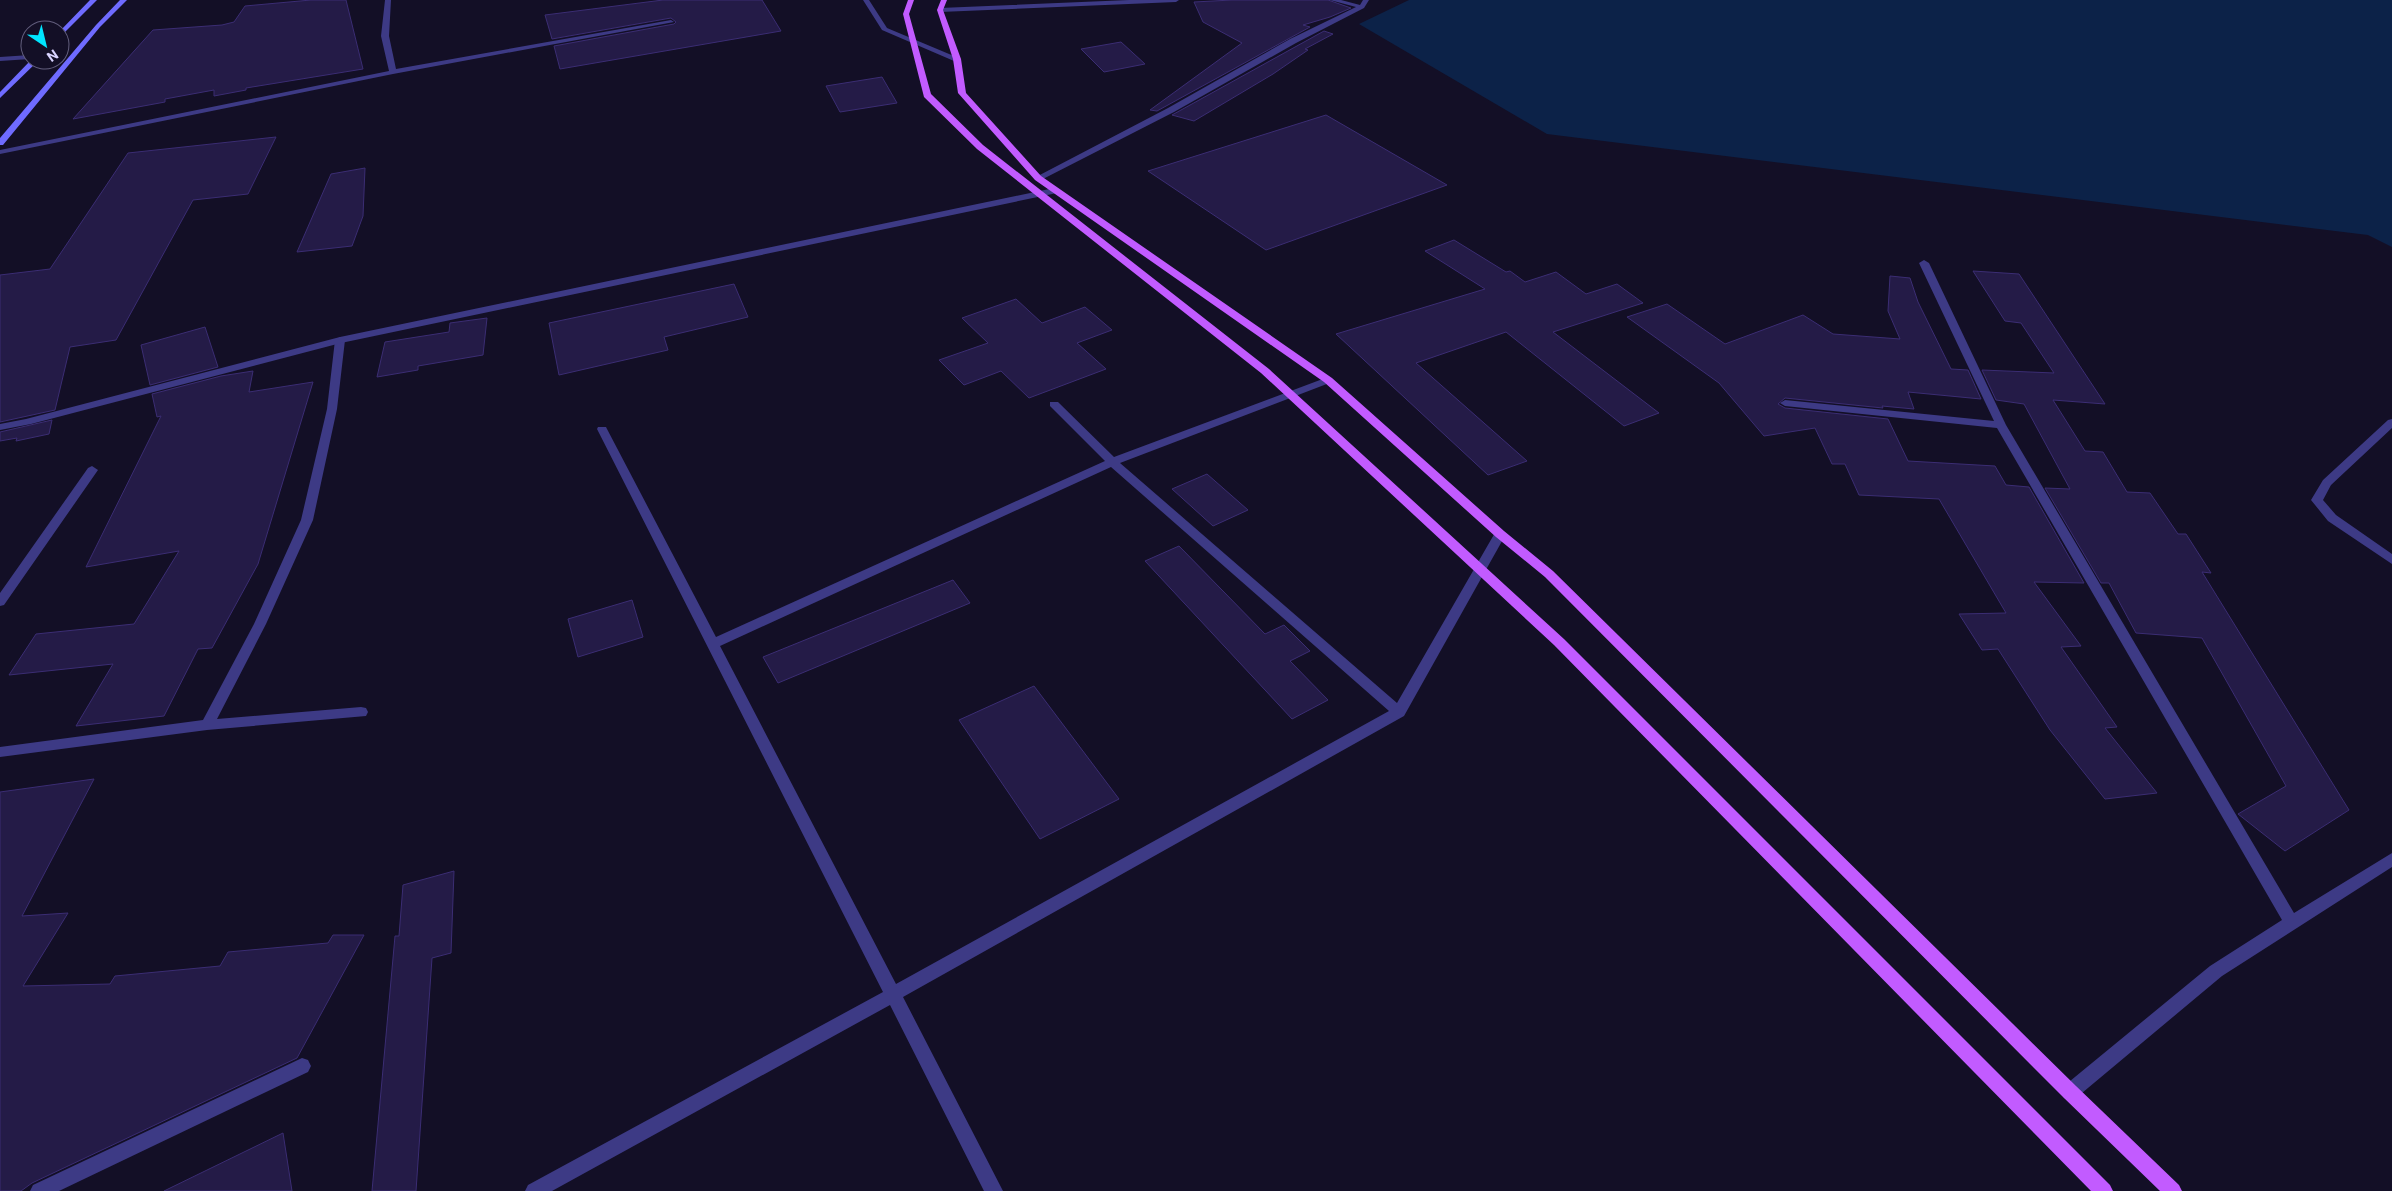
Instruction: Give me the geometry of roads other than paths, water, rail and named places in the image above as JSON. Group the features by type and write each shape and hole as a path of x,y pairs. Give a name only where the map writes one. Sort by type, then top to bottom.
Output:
{"main road":[{"path":"70,25 94,0"},
{"path":"0,143 98,26 124,0"},
{"path":"911,0 906,14 927,95 980,147 1265,372 1560,642 2104,1191"},
{"path":"942,5 957,59 962,93 1038,178 1054,191 1328,380 1500,534 1549,574 2070,1092 2173,1191"},
{"path":"1,94 25,70"}],"street":[{"path":"388,0 385,36 393,72"},
{"path":"866,0 884,29 957,59"},
{"path":"942,5 1176,0"},
{"path":"1333,0 1364,4"},
{"path":"1038,178 1171,110 1293,41 1364,4"},
{"path":"0,152 393,72 671,22"},
{"path":"0,58 20,57"},
{"path":"0,427 27,422 340,340 1054,191"},
{"path":"1924,263 2001,426 2292,923"},
{"path":"207,725 260,624 307,520 332,409 340,340"},
{"path":"712,644 1112,462 1328,380"},
{"path":"1785,403 2001,426"},
{"path":"1054,404 1112,462 1399,712"},
{"path":"2392,422 2327,484 2317,500 2332,518 2392,560"},
{"path":"602,429 994,1191"},
{"path":"0,602 92,470"},
{"path":"534,1191 892,995 1399,712 1500,534"},
{"path":"0,752 207,725 361,712"},
{"path":"2070,1092 2216,971 2392,859"},
{"path":"39,1191 302,1066"}],"water":[{"path":"1409,0 2392,0 2392,247 2368,235 1547,134 1359,24"}]}
